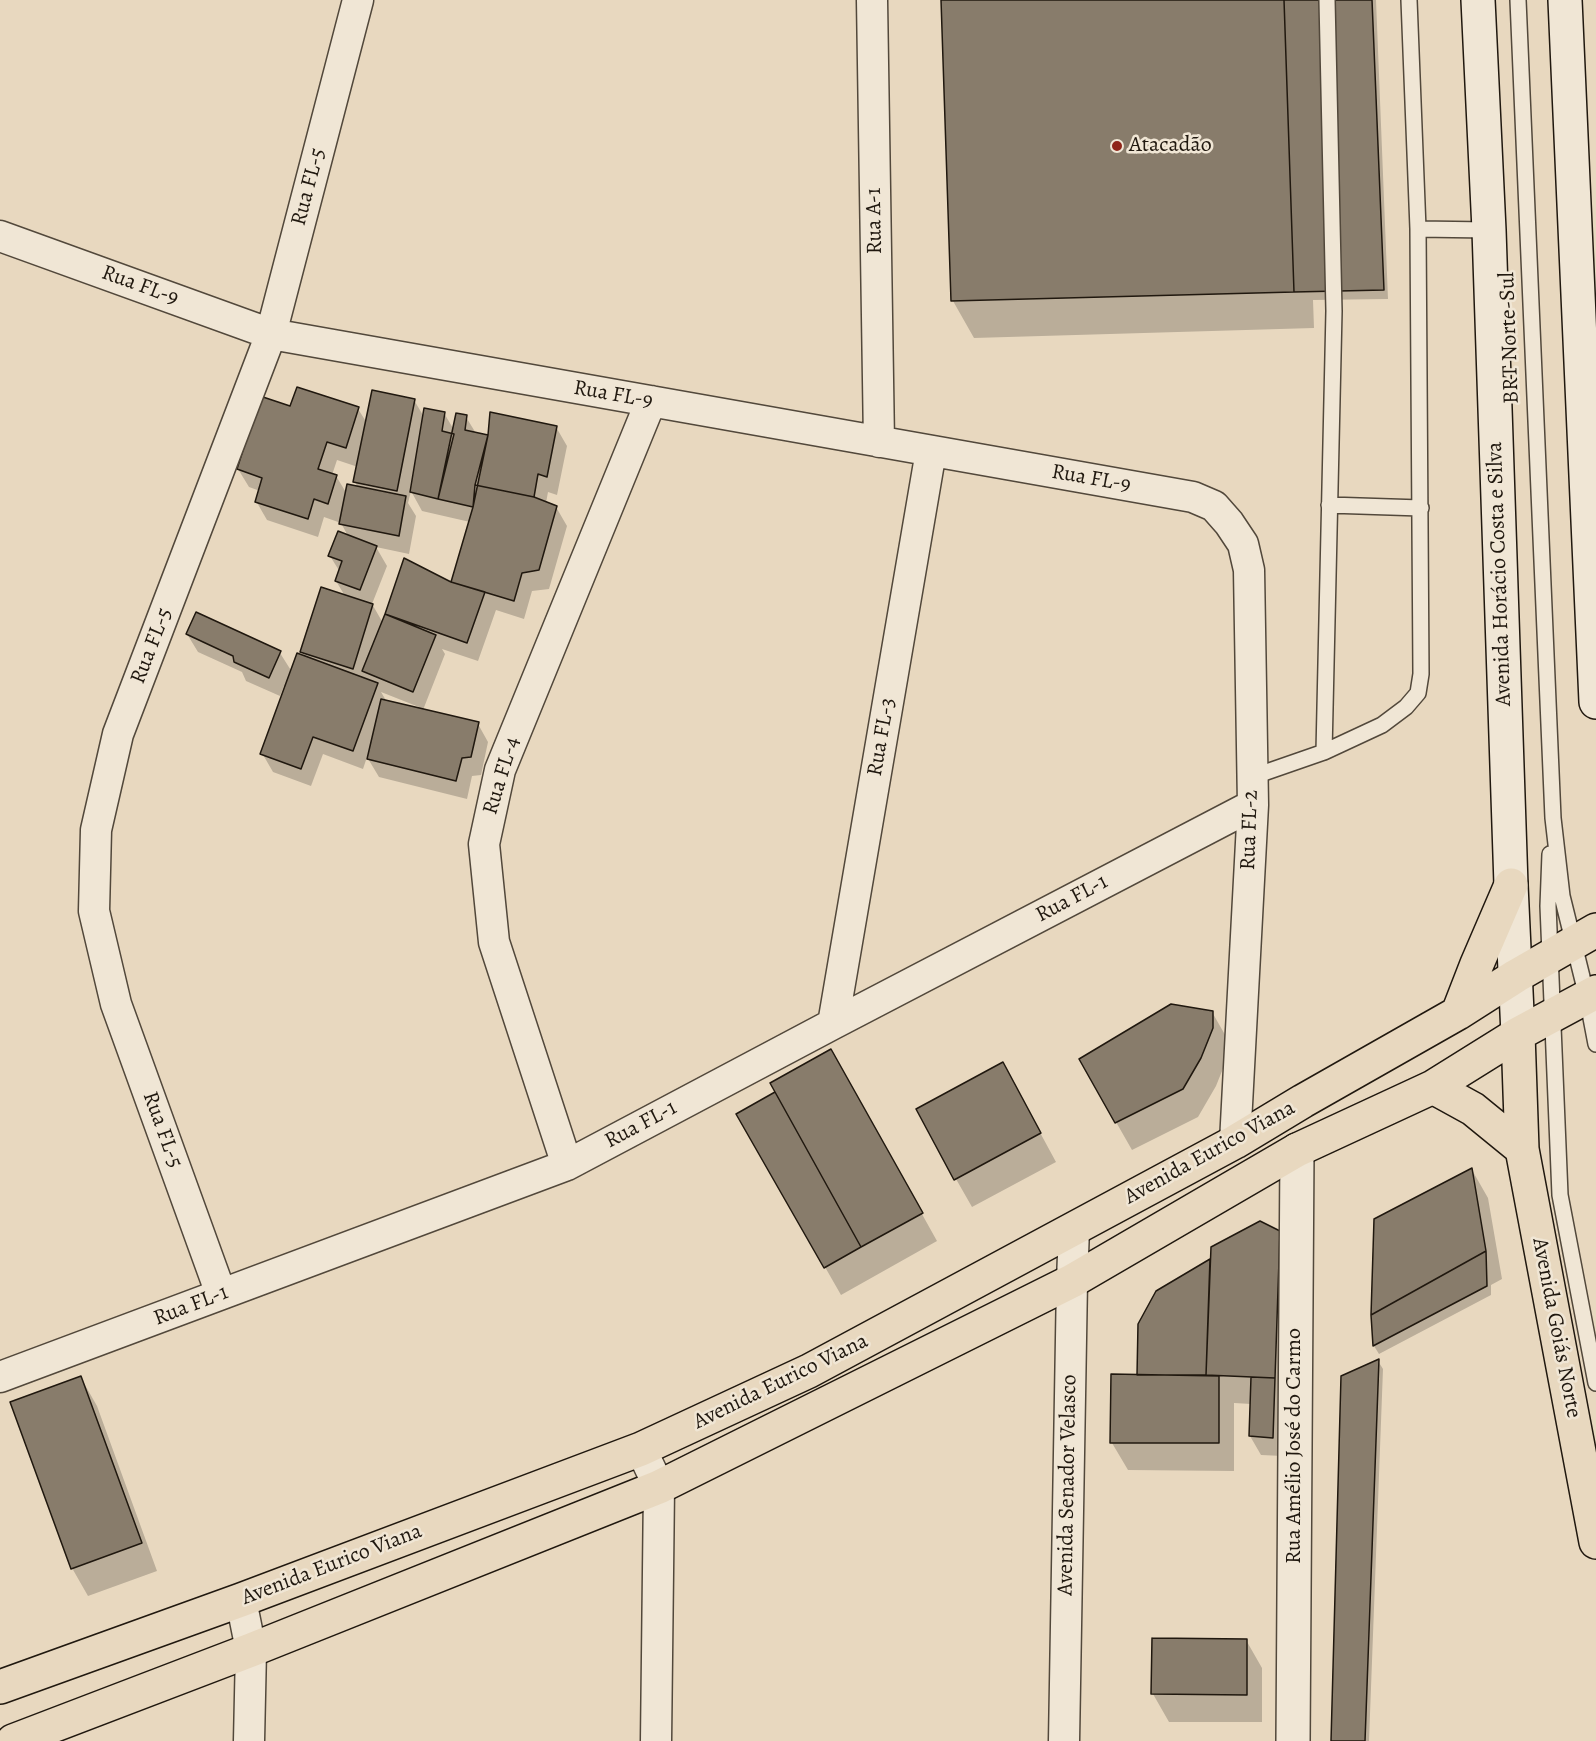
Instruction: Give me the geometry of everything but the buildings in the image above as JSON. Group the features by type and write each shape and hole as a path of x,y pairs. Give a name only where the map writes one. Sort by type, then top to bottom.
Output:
{"main road":[{"name":"Avenida Horácio Costa e Silva","path":"1478,0 1489,230 1522,1149"},
{"path":"1565,0 1596,702"},
{"path":"1458,1013 1511,885"},
{"name":"Avenida Eurico Viana","path":"0,1687 241,1600 641,1449 809,1371 1235,1142 1458,1013 1573,943"},
{"name":"Avenida Eurico Viana","path":"13,1741 251,1650 659,1487 1071,1281 1297,1150 1433,1087 1518,1034 1592,994"},
{"path":"1433,1087 1473,1110 1522,1149"},
{"name":"Avenida Goiás Norte","path":"1522,1149 1596,1542"},
{"name":"Rua Amélio José do Carmo","path":"1293,1741 1297,1150"}],"street":[{"name":"Rua FL-5","path":"221,1294 116,1004 94,911 96,830 118,734 271,334 358,0"},
{"name":"Rua A-1","path":"872,0 879,442"},
{"name":"Rua FL-9","path":"0,236 271,334 1193,497 1214,506 1229,523"},
{"name":"Rua FL-4","path":"567,1165 494,942 484,844 500,770 651,401"},
{"name":"Rua FL-3","path":"833,1024 931,451"},
{"name":"Rua FL-2","path":"1229,523 1243,544 1249,570 1252,791 1235,1142"},
{"name":"Rua FL-1","path":"0,1377 567,1165 833,1024 1252,791"},
{"name":"Avenida Senador Velasco","path":"1064,1741 1071,1281 1074,1228"},
{"path":"641,1449 659,1487 656,1741"},
{"path":"241,1600 251,1650 249,1741"}],"lane":[{"path":"1324,752 1334,311 1327,0"},
{"path":"1252,791 1324,752 1382,725 1406,707 1418,693 1421,674 1418,229 1409,0"},
{"name":"BRT Norte-Sul","path":"1518,0 1553,818"},
{"path":"1418,229 1489,230"},
{"path":"1329,505 1420,508"},
{"path":"1553,818 1562,896 1573,943 1553,1016 1560,1195 1596,1383"},
{"path":"1553,818 1547,891 1573,943 1592,994 1596,1044"}],"place":[{"name":"Atacadão","path":"1117,146"}]}
